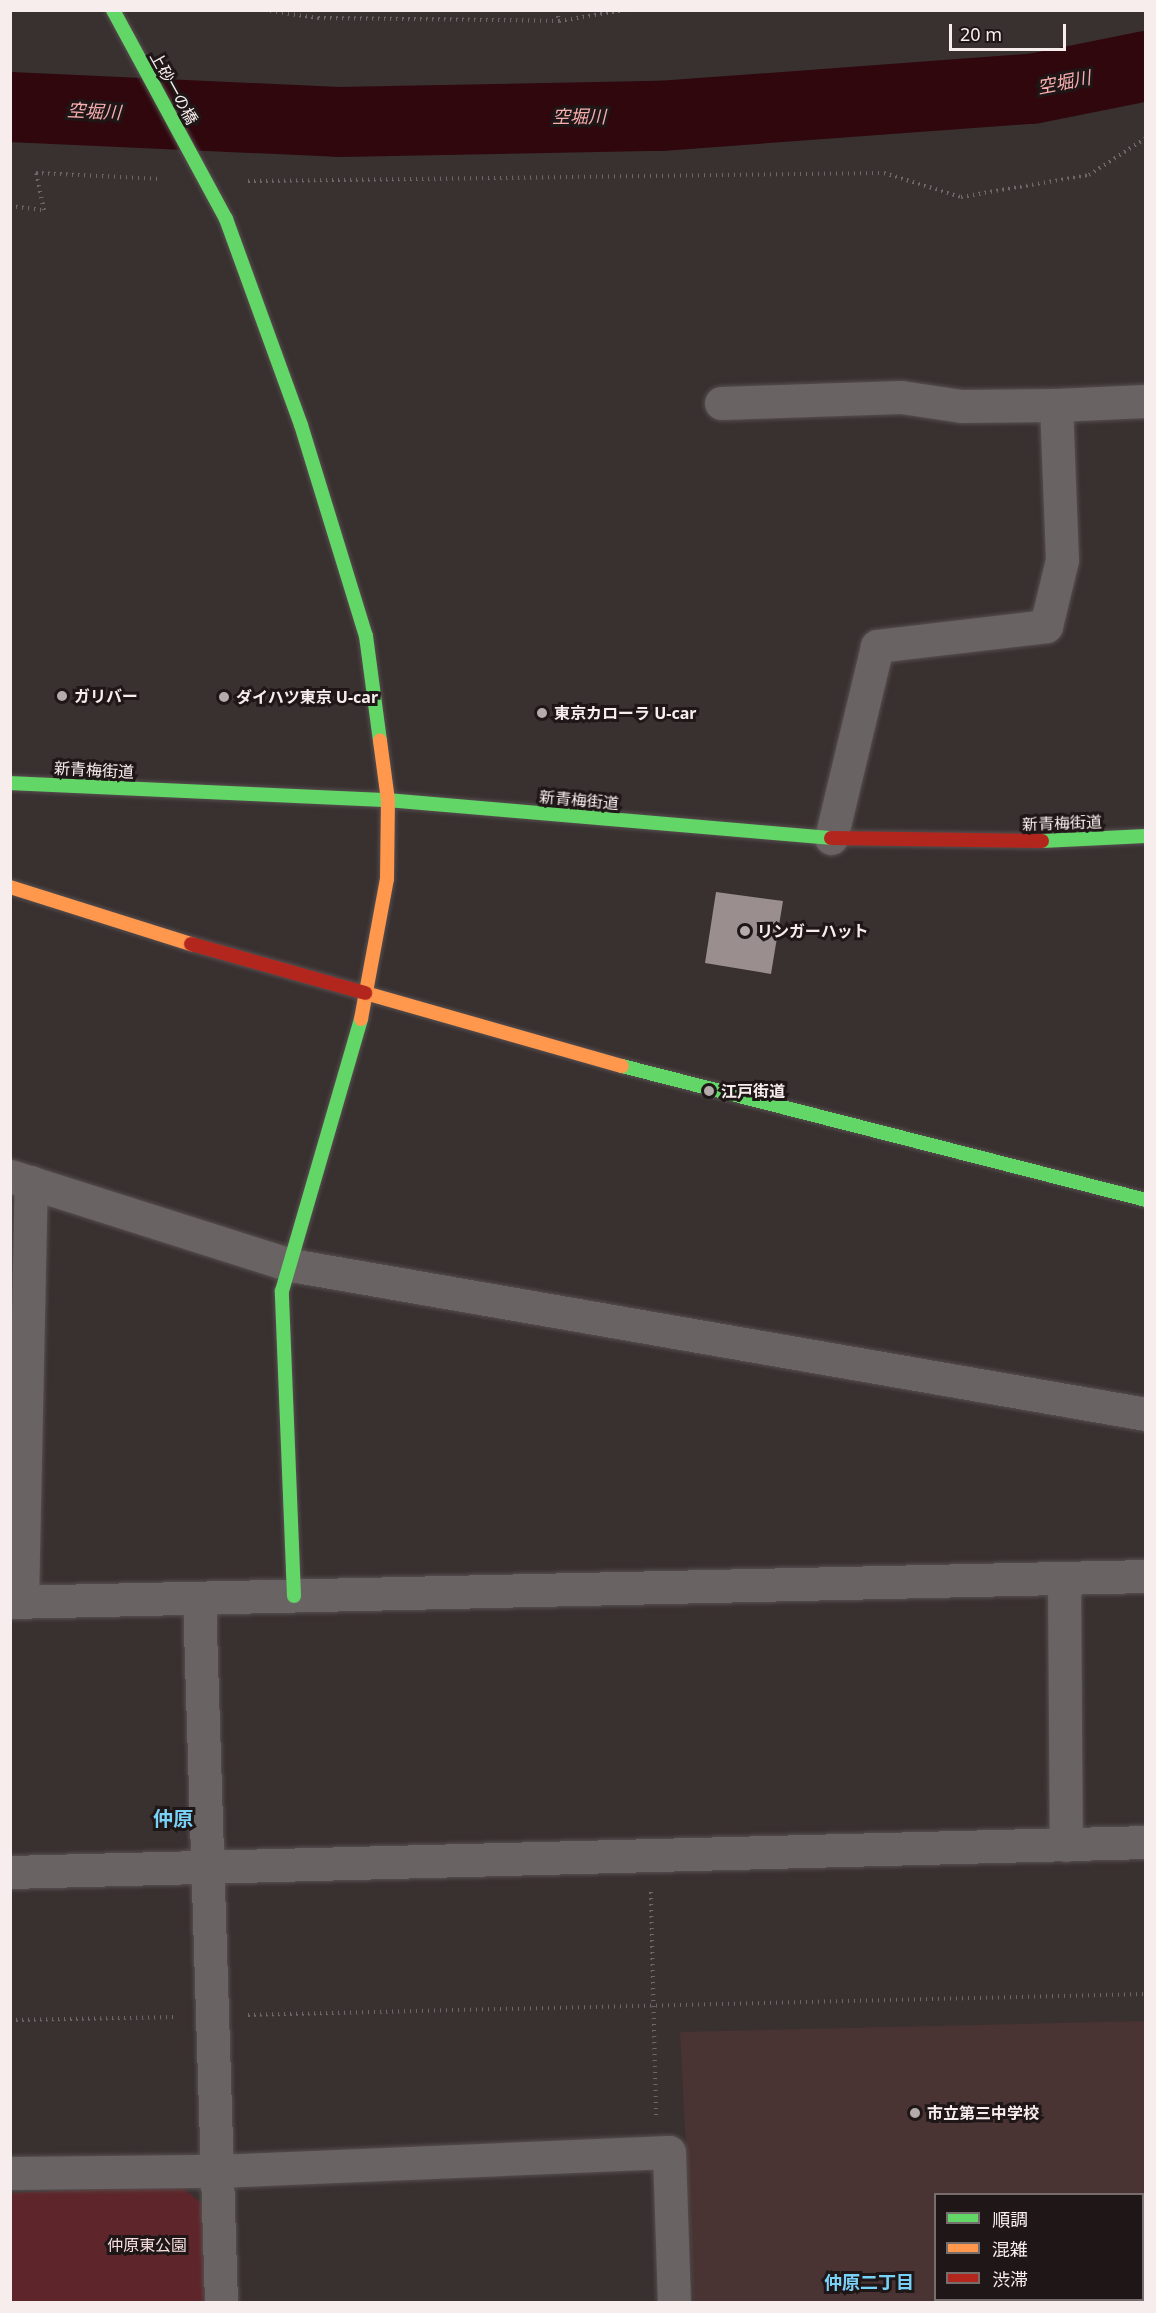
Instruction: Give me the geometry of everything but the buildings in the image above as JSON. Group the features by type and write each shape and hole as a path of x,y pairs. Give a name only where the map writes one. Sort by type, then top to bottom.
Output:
{"street":[{"name":"上砂一の橋","path":"113,10 207,181 302,425 366,636 388,800 387,879 363,992 357,1043 282,1290 294,1596"},
{"path":"722,403 901,397 961,406 1146,401"},
{"path":"831,838 878,646 1046,626 1062,560 1056,405"},
{"name":"新青梅街道","path":"10,783 388,800 831,838 1032,841 1146,836"},
{"path":"10,887 363,992 709,1091 1146,1200"},
{"path":"1146,1414 291,1265 21,1179 16,1602 1146,1576"},
{"path":"1064,1578 1066,1845"},
{"path":"199,1598 221,2302"},
{"path":"10,1872 1146,1842"},
{"path":"10,2173 217,2171 669,2152 674,2302"}],"path":[{"path":"264,10 318,18 559,21 626,10"},
{"path":"557,10 559,21"},
{"path":"10,206 44,210 36,173 207,181 884,173 961,197 1089,175 1146,138"},
{"path":"650,1855 656,2006 656,2151"},
{"path":"10,2020 1146,1994"}],"shaded area":[{"name":"市立第三中学校","path":"1145,2021 1145,2302 694,2302 680,2032"}],"green space":[{"name":"仲原東公園","path":"179,2185 204,2205 205,2302 11,2302 10,2193"}],"waterway":[{"name":"空堀川","path":"10,107 338,122 660,116 1032,89 1146,66"}],"traffic: fast":[{"path":"113,10 226,219 301,425 366,636 380,741"},
{"path":"10,783 388,800 831,838"},
{"path":"1042,841 1146,836"},
{"path":"294,1596 282,1291 361,1019"},
{"path":"622,1066 1146,1200"}],"traffic: slow":[{"path":"361,1019 387,879 388,800 380,741"},
{"path":"10,887 191,944"},
{"path":"365,993 622,1066"}],"traffic: jam":[{"path":"831,838 1042,841"},
{"path":"191,944 365,993"}],"place":[{"name":"ガリバー","path":"62,696"},
{"name":"ダイハツ東京 U-car","path":"224,697"},
{"name":"東京カローラ U-car","path":"542,713"},
{"name":"リンガーハット","path":"745,931"},
{"name":"江戸街道","path":"709,1091"},
{"name":"市立第三中学校","path":"915,2113"}],"district":[{"name":"仲原","path":"173,1818"},
{"name":"仲原二丁目","path":"869,2282"}]}
